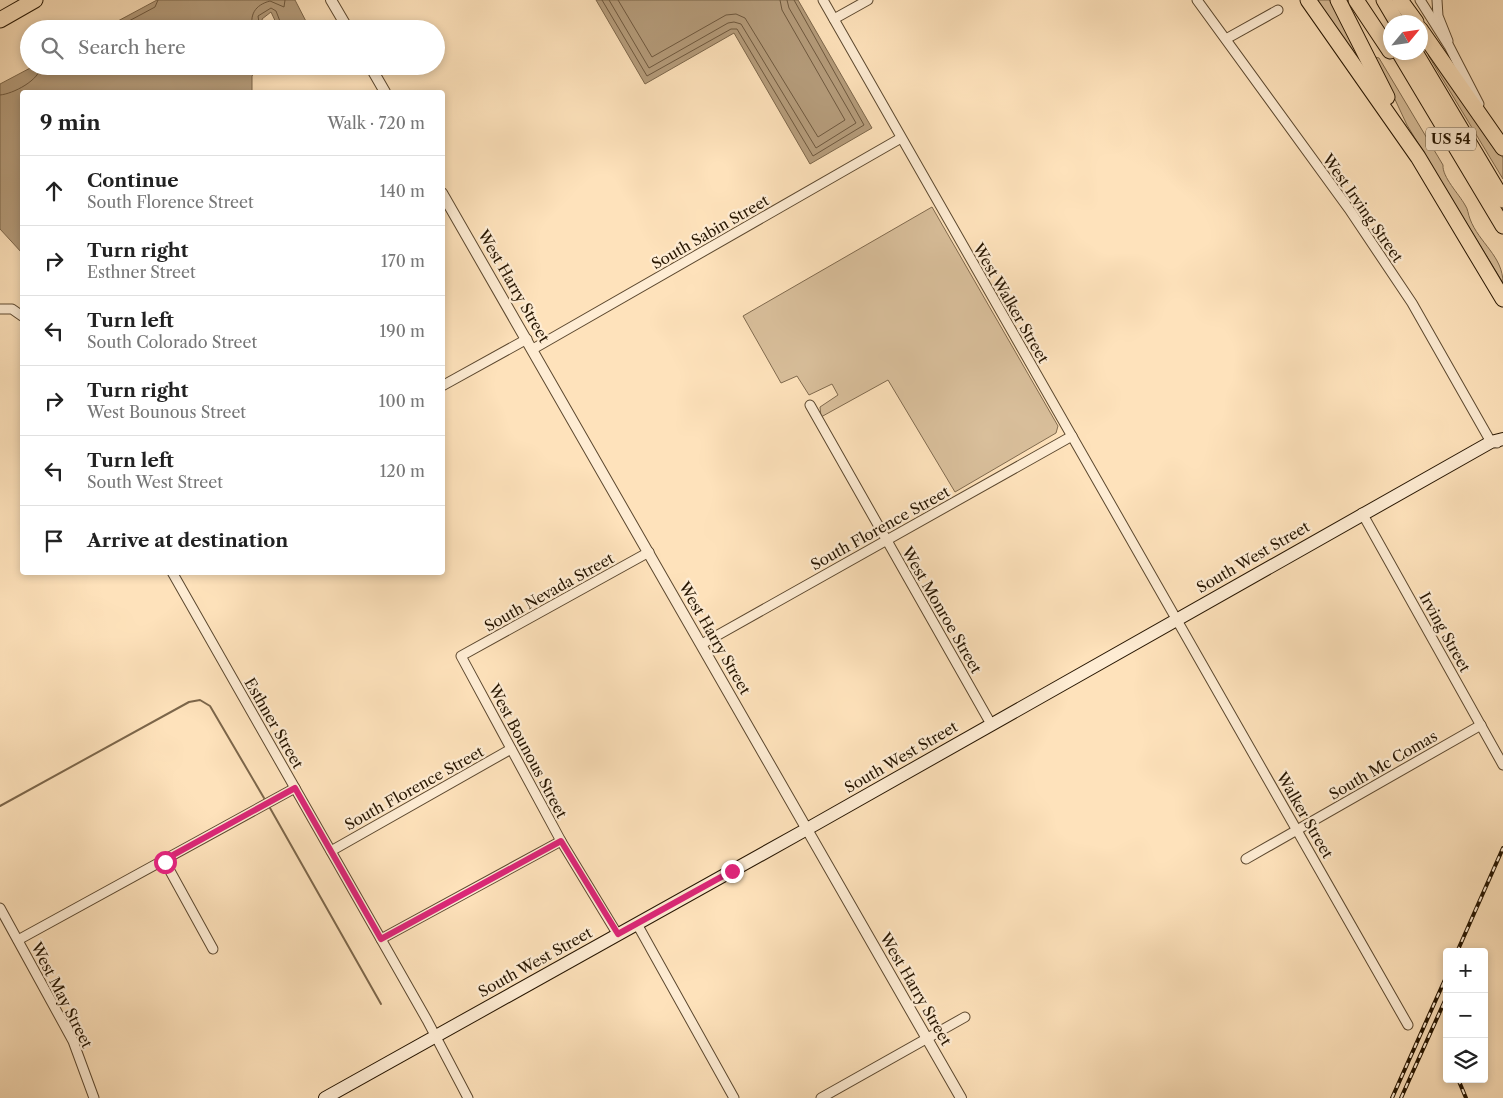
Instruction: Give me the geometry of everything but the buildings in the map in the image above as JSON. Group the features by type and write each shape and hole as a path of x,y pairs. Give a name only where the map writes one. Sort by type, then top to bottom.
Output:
{"highway":[{"path":"0,20 35,0"},
{"path":"1308,0 1418,157"},
{"path":"1338,0 1418,157 1503,299"},
{"path":"1356,0 1383,40"},
{"path":"1368,0 1383,26"},
{"path":"1384,0 1393,15"},
{"path":"1400,0 1411,15"},
{"path":"1428,40 1501,144"},
{"path":"1396,60 1500,220"},
{"name":"US 54","path":"1404,60 1500,220"},
{"name":"US 54","path":"1420,60 1503,200"}],"main road":[{"name":"South West Street","path":"325,1098 807,829 1362,513 1499,441 1503,431"}],"street":[{"path":"332,0 343,20"},
{"name":"West Walker Street","path":"822,0 1178,619"},
{"path":"834,20 868,0"},
{"name":"West Irving Street","path":"1197,0 1348,209 1412,302 1499,441"},
{"path":"1420,0 1449,46 1501,144"},
{"path":"1437,0 1438,16 1449,46"},
{"path":"1226,39 1278,10"},
{"path":"375,75 384,90"},
{"name":"South Sabin Street","path":"533,349 901,138"},
{"name":"West Harry Street","path":"445,198 961,1098"},
{"path":"0,309 12,309 20,314"},
{"path":"445,384 527,339"},
{"name":"West Monroe Street","path":"810,404 991,724"},
{"name":"South Florence Street","path":"702,644 1072,436"},
{"name":"Irving Street","path":"1362,513 1503,765"},
{"name":"South Nevada Street","path":"461,656 649,552"},
{"name":"Esthner Street","path":"174,575 381,939 468,1098"},
{"name":"Walker Street","path":"1178,619 1408,1025"},
{"name":"West Bounous Street","path":"461,656 561,841 618,934"},
{"name":"South Mc Comas","path":"1246,859 1480,725"},
{"name":"South Florence Street","path":"331,851 511,750"},
{"path":"18,940 295,788"},
{"path":"381,939 561,841"},
{"path":"164,860 214,949"},
{"name":"West May Street","path":"0,908 73,1041 94,1098"},
{"path":"637,924 734,1098"},
{"path":"821,1098 965,1017"}],"shaded area":[{"path":"1314,0 1332,0 1367,69 1364,70"},
{"path":"1432,52 1484,126 1503,158 1503,179 1428,55"},
{"path":"1375,57 1379,58 1443,165 1445,175 1466,207 1474,228 1495,257 1502,273 1503,283 1407,125"},
{"path":"932,207 1058,426 1056,433 955,492 888,380 821,417 820,407 838,395 832,384 809,395 797,376 781,383 743,316"}],"water":[{"path":"157,0 295,0 305,20 275,20 271,12 262,20 120,20"},
{"path":"596,0 798,0 872,128 810,164 734,33 645,84"},
{"path":"20,73 20,75 253,75 252,90 20,90 20,251 0,229 0,84"}],"waterway":[{"path":"0,806 189,702 200,700 210,706 264,798"},
{"path":"270,808 381,1004"}],"railway":[{"path":"1459,948 1503,848"},
{"path":"1392,1098 1443,984"},
{"path":"1401,1098 1443,1005"},
{"path":"1460,1083 1466,1098"}],"route":[{"path":"165,862 164,860 295,788 381,939 561,841 618,934 732,871"}]}
